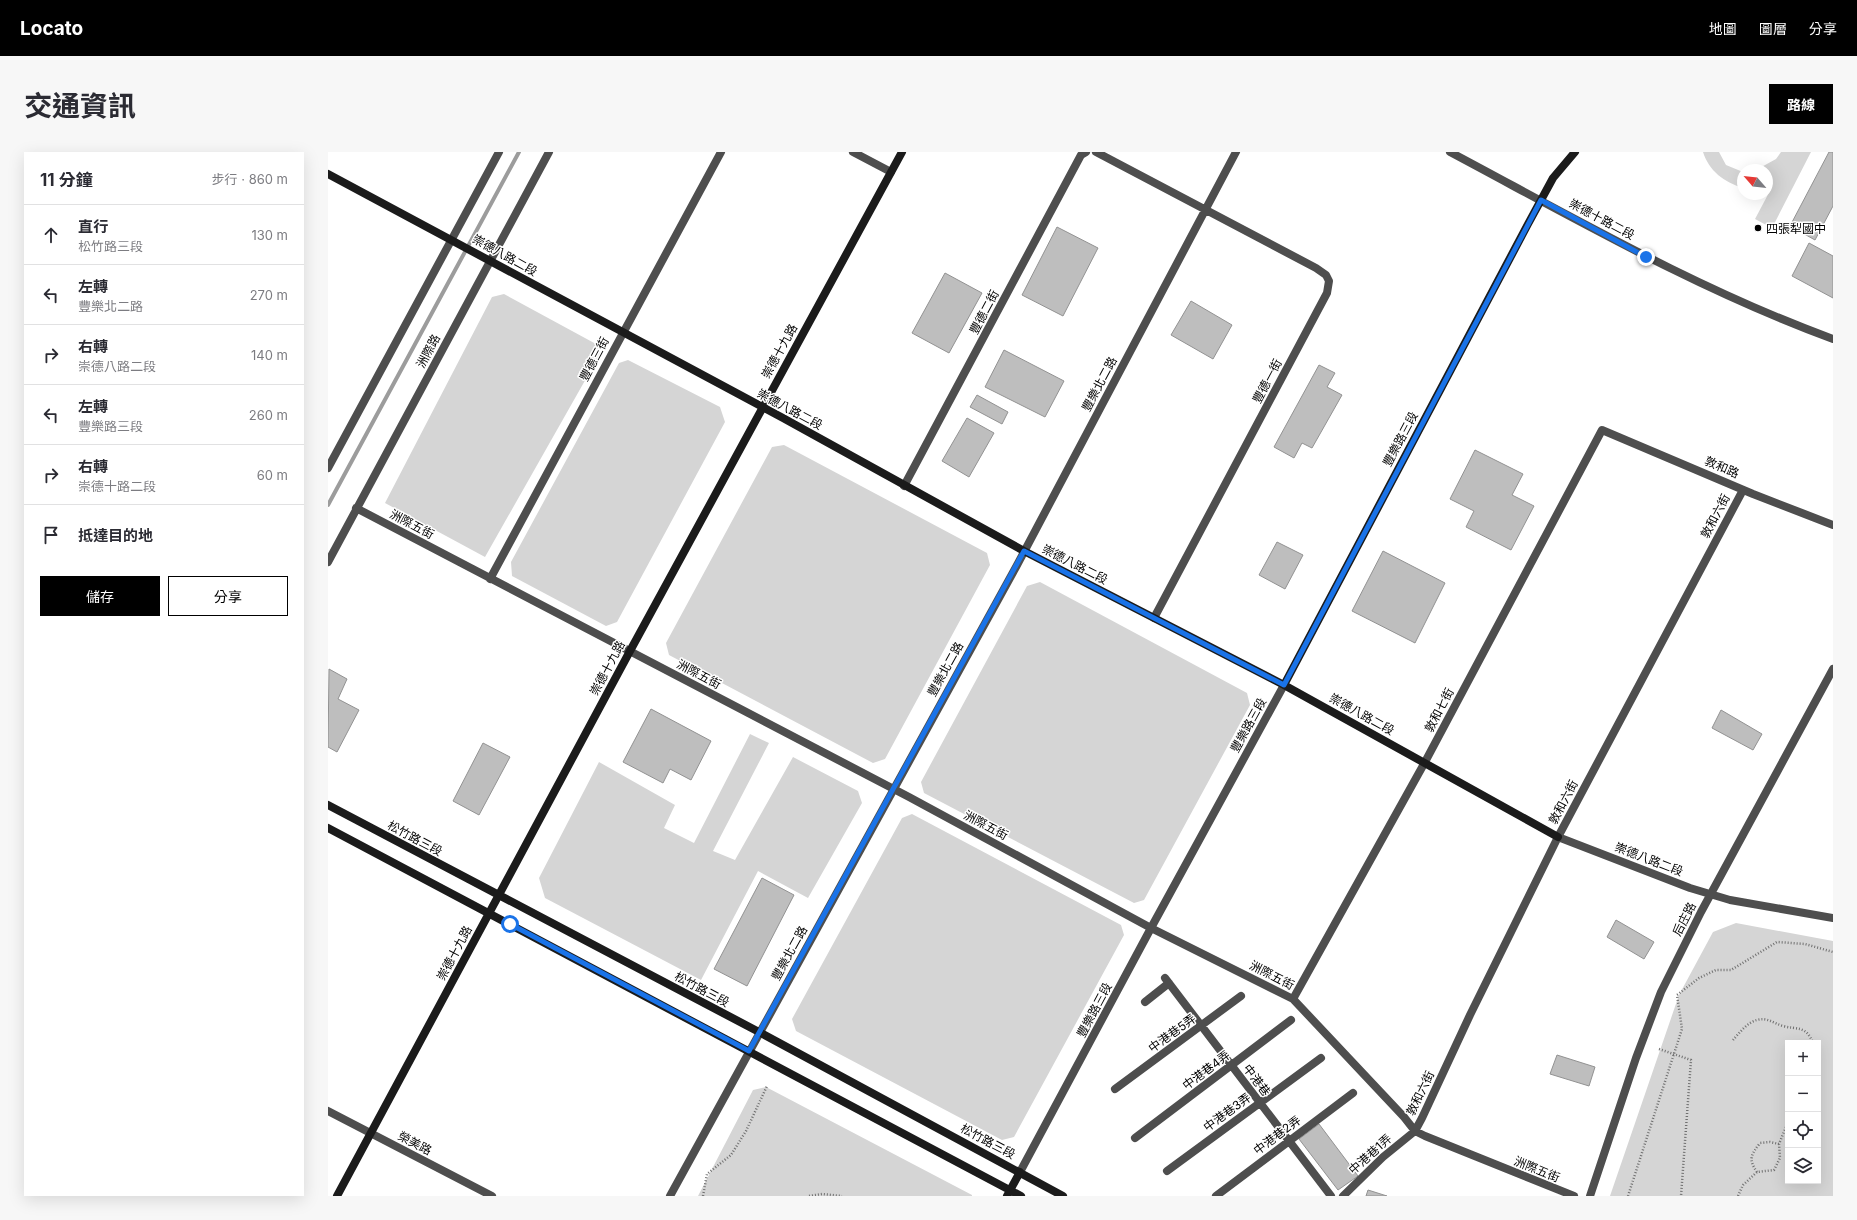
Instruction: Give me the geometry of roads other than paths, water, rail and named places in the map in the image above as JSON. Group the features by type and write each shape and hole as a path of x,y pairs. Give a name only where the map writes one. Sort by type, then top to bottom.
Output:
{"street":[{"path":"328,468 499,152"},
{"name":"洲際路","path":"328,562 549,152"},
{"name":"豐德三街","path":"490,579 721,152"},
{"path":"853,152 891,172"},
{"name":"崇德十九路","path":"337,1196 762,407 902,152"},
{"name":"豐德二街","path":"904,486 1082,155 1086,152"},
{"path":"1096,152 1205,210"},
{"name":"豐樂北二路","path":"670,1196 892,789 1024,551 1236,152"},
{"name":"崇德十路二段","path":"1450,152 1646,257 1780,319 1833,339"},
{"name":"豐樂路三段","path":"1009,1193 1151,928 1284,685 1541,200 1553,178 1574,152"},
{"name":"崇德八路二段","path":"328,174 473,250 622,333 762,407 1024,551 1284,685 1558,837 1690,888 1730,900 1833,918"},
{"name":"豐德一街","path":"1154,618 1327,293 1330,281 1326,275 1316,268 1205,210"},
{"name":"敦和路","path":"1602,430 1743,490 1833,526"},
{"name":"敦和七街","path":"1293,999 1425,762 1602,430"},
{"name":"敦和六街","path":"1415,1131 1558,837 1743,490"},
{"name":"洲際五街","path":"356,508 892,789 1151,928 1293,999 1404,1117 1415,1131 1574,1196"},
{"name":"后庄路","path":"1590,1196 1636,1058 1661,992 1711,894 1833,669"},
{"name":"松竹路三段","path":"328,805 498,896 759,1032 1063,1196"},
{"path":"328,828 749,1051 1009,1193 1021,1196"},
{"name":"中港巷","path":"1145,1002 1167,981 1331,1196"},
{"name":"中港巷5弄","path":"1116,1089 1242,996"},
{"name":"中港巷4弄","path":"1136,1138 1291,1020"},
{"name":"中港巷3弄","path":"1167,1171 1321,1058"},
{"name":"中港巷2弄","path":"1216,1196 1353,1093"},
{"name":"榮美路","path":"328,1111 492,1196"},
{"name":"中港巷1弄","path":"1343,1196 1383,1157 1415,1131"}],"waterway":[{"path":"328,505 519,152"}],"place":[{"name":"四張犁國中","path":"1758,228"}]}
